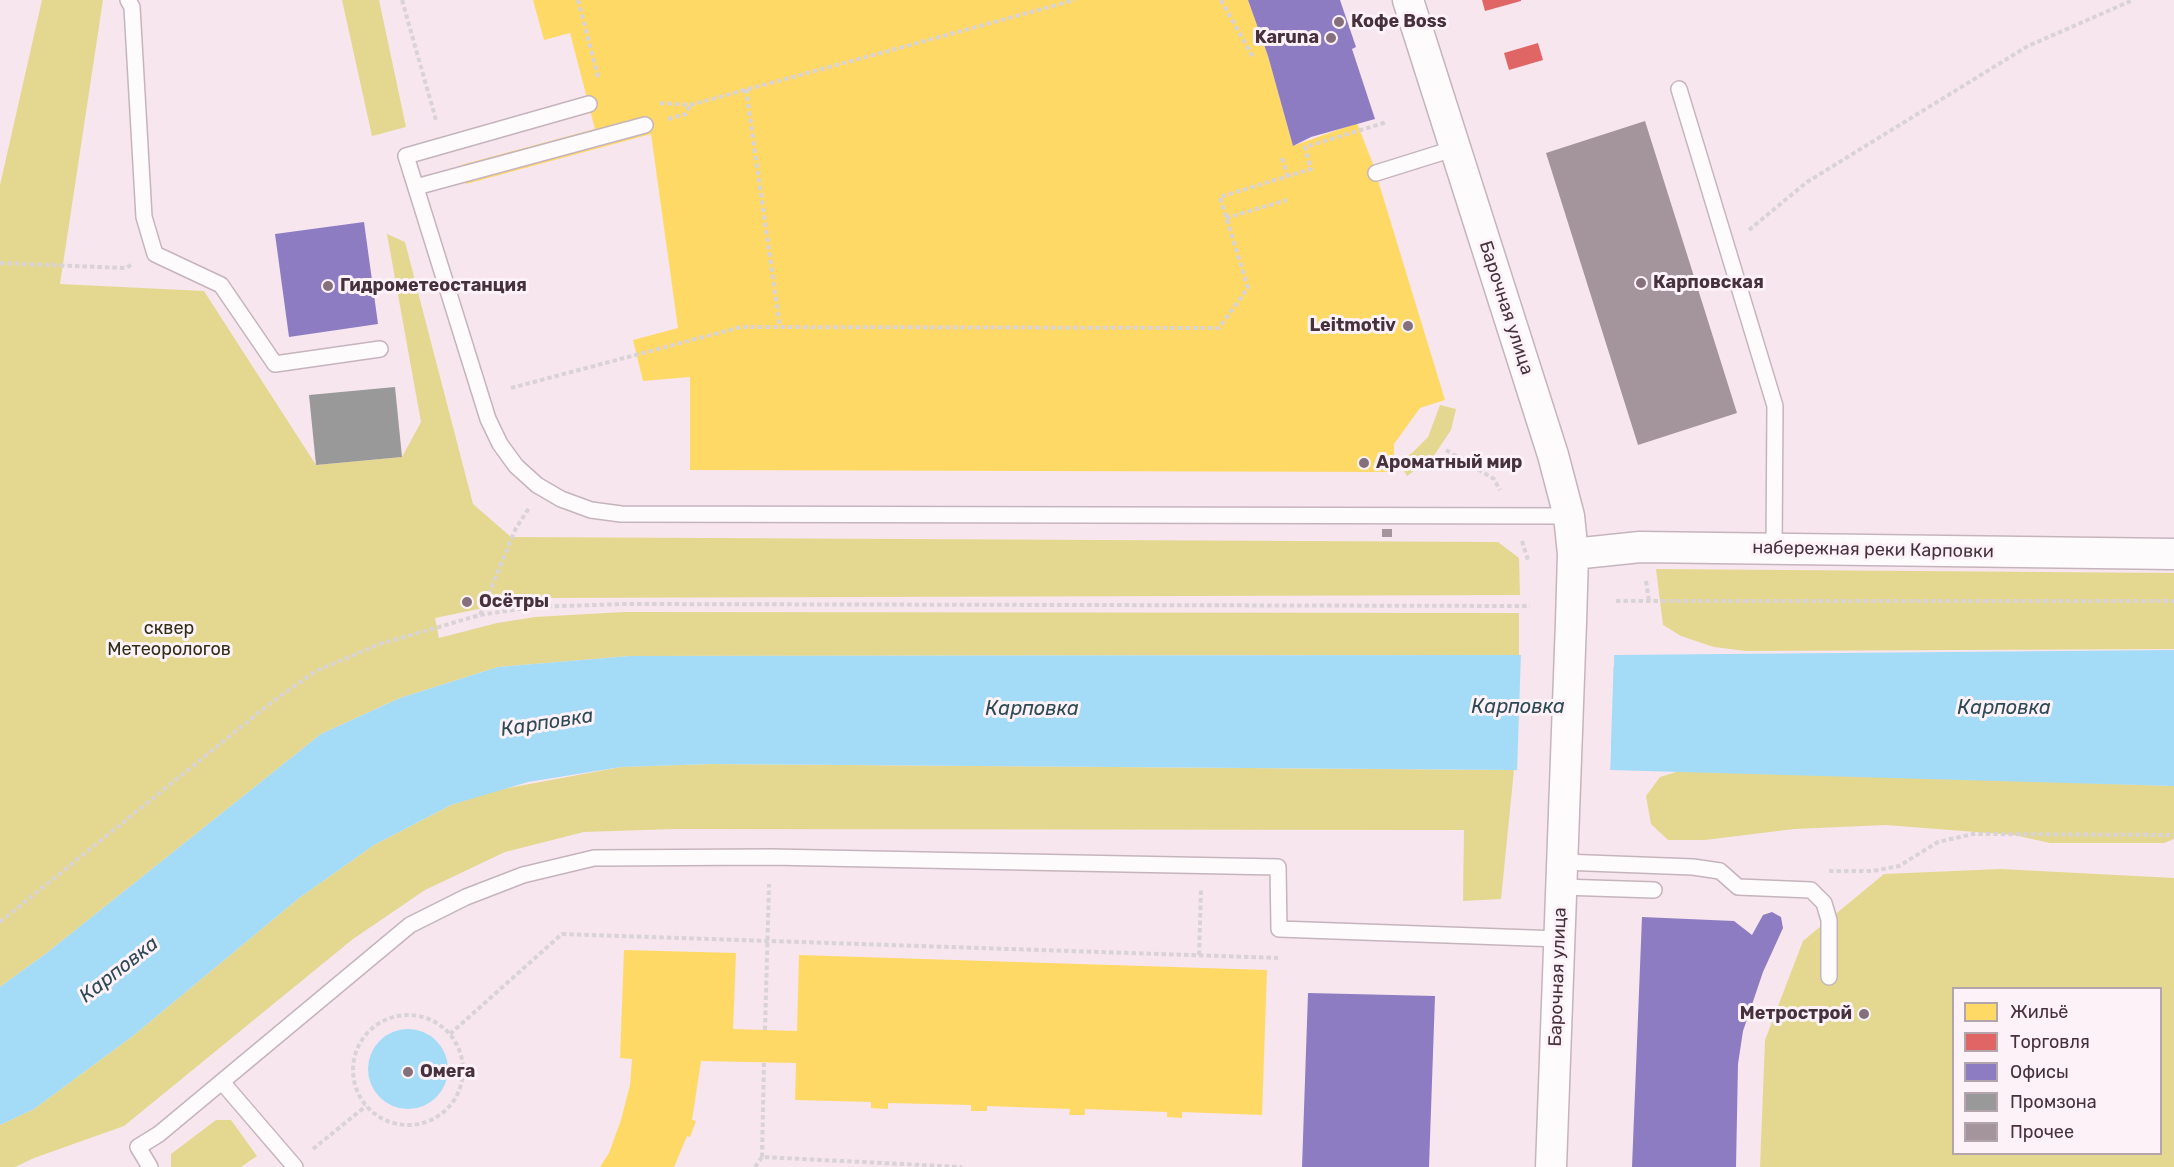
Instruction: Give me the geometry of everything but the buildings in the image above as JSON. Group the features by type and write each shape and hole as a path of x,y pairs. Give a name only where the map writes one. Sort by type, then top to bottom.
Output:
{"street":[{"name":"Барочная улица","path":"1408,0 1553,455 1569,516 1573,554 1551,1167"},
{"name":"набережная реки Карповки","path":"1573,554 1640,547 2174,554"}],"lane":[{"path":"128,0 132,7 144,217 155,254 221,285 275,364 380,349"},
{"path":"1679,89 1774,406 1774,549"},
{"path":"588,104 406,156 488,419 500,444 516,466 537,484 561,499 591,510 621,514 1569,516"},
{"path":"416,187 645,125"},
{"path":"1376,173 1456,148"},
{"path":"150,1167 138,1146 159,1134 410,925 466,897 523,875 594,858 770,856 1278,867 1279,929 1559,939"},
{"path":"1561,874 1693,867 1720,871 1738,887 1810,890 1824,903 1829,920 1829,977"},
{"path":"1561,874 1654,890"},
{"path":"222,1082 294,1166"}],"path":[{"path":"402,0 443,144"},
{"path":"578,0 602,89"},
{"path":"651,102 690,105 1075,0"},
{"path":"1221,0 1254,59"},
{"path":"1727,249 1808,182 2028,46 2133,0"},
{"path":"746,89 780,327"},
{"path":"511,388 741,327 1219,328 1248,288 1220,197 1311,169 1305,147 1387,122"},
{"path":"1282,158 1288,177"},
{"path":"1226,218 1287,200"},
{"path":"0,262 126,268 155,254"},
{"path":"1446,450 1494,479"},
{"path":"480,615 516,528"},
{"path":"1616,601 2174,601"},
{"path":"0,922 263,709 316,671 381,644 480,615 532,607 624,604 1530,606"},
{"path":"1826,871 1873,871 1899,866 1938,842 1973,834 2174,835"},
{"path":"765,1030 770,856"},
{"path":"1199,955 1202,866"},
{"path":"450,1034 562,934 1290,958"},
{"path":"403,1015 420,1017 436,1023 450,1034 459,1049 462,1066 461,1083 455,1098 443,1112 429,1121 412,1125 395,1124 379,1117 366,1106 357,1091 353,1075 354,1058 361,1041 372,1028 386,1020 403,1015"},
{"path":"755,1167 762,1157 764,1063"},
{"path":"294,1166 366,1106"},
{"path":"762,1157 962,1167"}],"green space":[{"name":"сквер Метеорологов","path":"42,0 103,0 60,284 204,291 316,465 402,457 421,422 387,234 405,242 473,504 511,537 1498,542 1519,558 1520,595 532,598 435,618 439,638 497,623 535,617 624,612 1519,613 1519,655 630,656 498,667 400,698 321,734 48,952 0,987 0,185"},
{"path":"342,0 379,0 406,127 372,136"},
{"path":"1440,405 1456,409 1451,430 1433,457 1407,476 1399,461 1412,453 1428,437"},
{"path":"1656,569 2174,573 2174,649 1746,651 1714,647 1681,636 1663,625"},
{"path":"711,764 1514,770 1501,899 1463,901 1464,830 675,829 584,832 505,852 425,890 353,939 124,1126 15,1167 0,1167 0,1125 34,1109 134,1035 299,898 374,845 451,805 492,791 621,767"},
{"path":"1686,769 2174,786 2174,839 2164,843 2050,843 2014,835 1886,825 1794,829 1705,840 1668,840 1651,824 1646,796 1660,777"},
{"name":"Метрострой","path":"2001,869 2174,878 2174,1167 1760,1167 1765,1040 1803,941 1884,874"},
{"path":"216,1120 231,1120 257,1156 241,1167 171,1167 171,1154"}],"water":[{"name":"Карповка","path":"2174,650 2174,786 1610,770 1611,744 1519,742 1518,770 711,764 621,767 528,782 451,805 374,845 299,898 134,1035 34,1109 0,1125 0,987 48,952 321,734 400,698 498,667 630,656 1519,655 1521,655 1522,665 1614,666 1614,655"},
{"name":"Омега","path":"400,1029 416,1029 437,1040 448,1061 448,1077 437,1098 416,1109 400,1109 386,1103 374,1091 368,1077 368,1061 374,1047 386,1035"}],"pier":[{"path":"1521,652 1524,662 1611,663 1611,654 1614,652 1610,773 1607,771 1608,746 1521,745 1521,770 1517,773"}],"place":[{"name":"Кофе Boss","path":"1339,22"},
{"name":"Karuna","path":"1331,38"},
{"name":"Карповская","path":"1641,283"},
{"name":"Гидрометеостанция","path":"328,286"},
{"name":"Leitmotiv","path":"1408,326"},
{"name":"Ароматный мир","path":"1364,463"},
{"name":"Осётры","path":"467,602"},
{"name":"Метрострой","path":"1864,1014"},
{"name":"Омега","path":"408,1072"}]}
